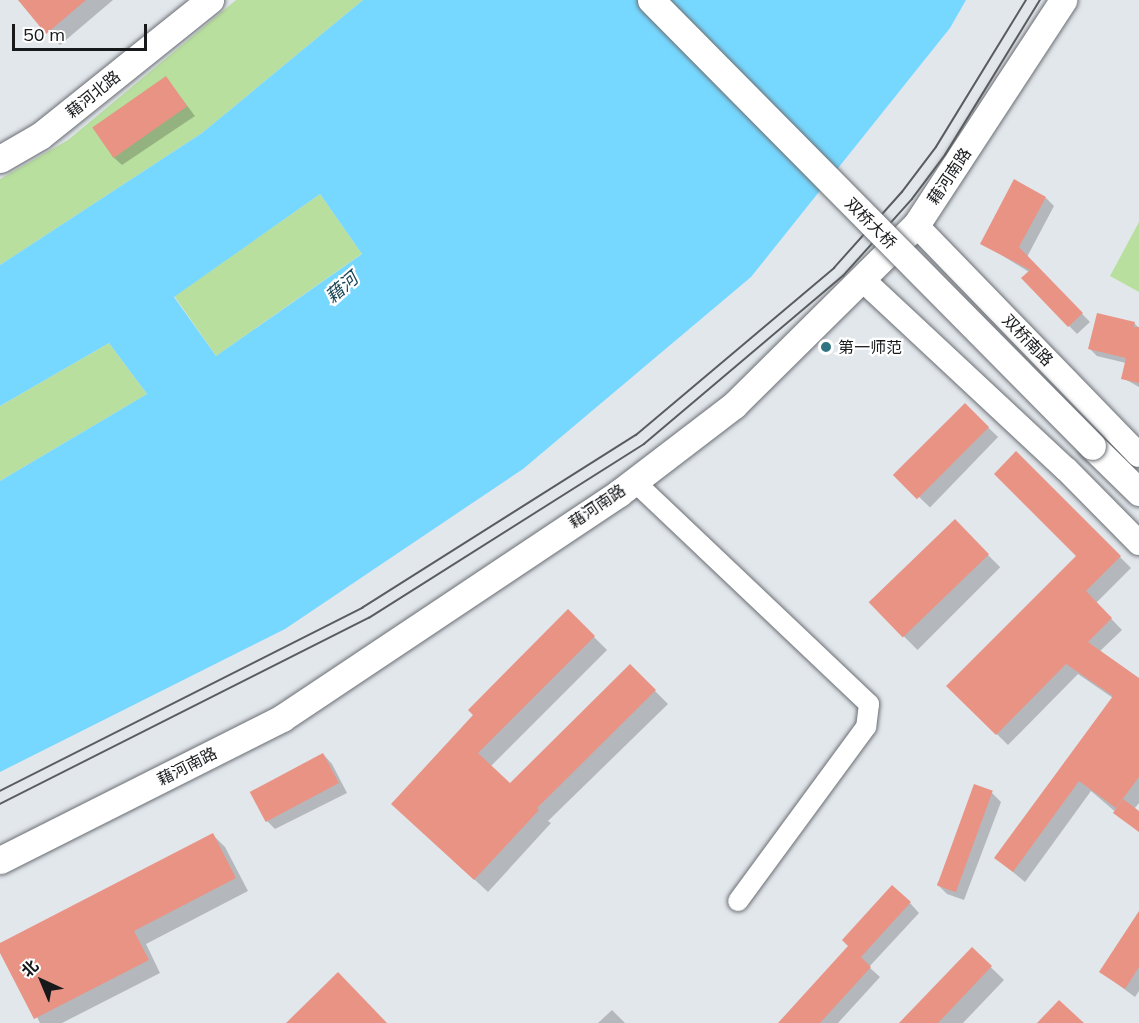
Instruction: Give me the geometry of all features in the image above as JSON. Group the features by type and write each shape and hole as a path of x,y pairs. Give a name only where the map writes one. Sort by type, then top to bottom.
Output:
{"main road":[{"name":"藉河北路","path":"0,139 30,122 183,0"},
{"name":"藉河北路","path":"0,159 40,136 210,0"},
{"name":"双桥大桥","path":"651,0 1139,492"},
{"name":"藉河南路","path":"0,860 282,718 634,481 734,405 863,280 916,225 1063,0"}],"street":[{"name":"双桥南路","path":"916,225 1139,455"},
{"path":"863,280 1066,469 1139,543"},
{"path":"634,481 869,704 866,727 738,901"}],"green space":[{"path":"236,0 363,0 202,133 0,265 0,179 68,140"},
{"path":"320,194 362,254 216,356 174,296"},
{"path":"1139,222 1139,292 1110,276"},
{"path":"109,343 147,394 0,481 0,406"}],"water":[{"name":"藉河","path":"363,0 966,0 950,28 751,277 523,469 285,629 0,772 0,481 147,394 109,343 0,406 0,265 202,133","holes":["320,194 362,254 216,356 174,297"]}],"building":[{"path":"18,0 86,0 46,34"},
{"path":"166,76 187,106 113,158 92,128"},
{"path":"1014,179 1046,197 1019,247 1083,313 1068,327 1021,278 1030,270 980,244"},
{"path":"1097,313 1135,322 1134,327 1139,327 1139,383 1121,379 1126,358 1088,349"},
{"path":"965,403 989,427 917,499 893,475"},
{"path":"1016,451 1121,556 1086,591 1112,618 1088,642 1139,678 1139,777 1116,808 1079,781 1013,872 994,858 1113,696 1066,664 996,735 946,686 1076,556 994,474"},
{"path":"955,519 989,554 903,638 869,602"},
{"path":"568,609 595,636 478,753 510,783 630,664 656,690 537,808 539,810 474,880 391,804 473,715 468,710"},
{"path":"323,753 339,783 266,822 250,792"},
{"path":"974,784 993,791 956,892 937,885"},
{"path":"1123,799 1139,811 1139,832 1113,813"},
{"path":"213,833 236,878 134,931 149,960 34,1019 0,953 0,943"},
{"path":"892,885 911,902 861,957 871,967 820,1023 778,1023 848,946 842,940"},
{"path":"1139,911 1139,967 1125,989 1099,972"},
{"path":"972,947 992,966 938,1023 899,1023"},
{"path":"338,972 387,1023 286,1023"},
{"path":"1059,1000 1084,1023 1037,1023"}],"tram line":[{"path":"0,791 362,608 636,435 834,268 902,192 936,147 1026,0"},
{"path":"0,804 369,618 644,444 843,276 912,199 945,155 1040,0"}],"place":[{"name":"第一师范","path":"826,347"}]}
